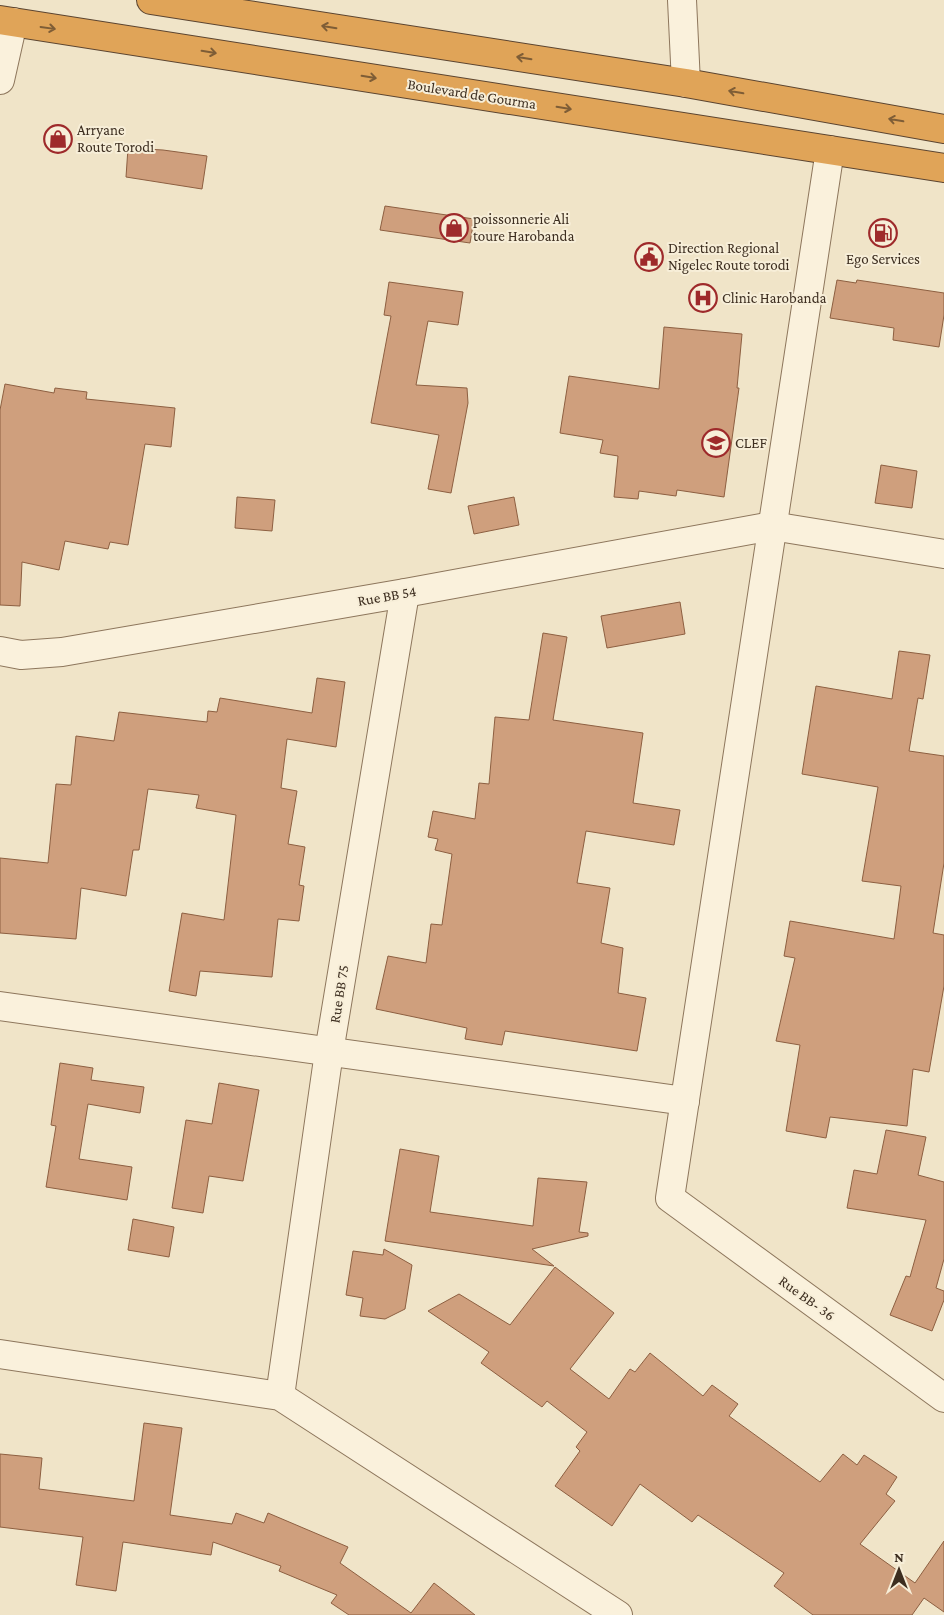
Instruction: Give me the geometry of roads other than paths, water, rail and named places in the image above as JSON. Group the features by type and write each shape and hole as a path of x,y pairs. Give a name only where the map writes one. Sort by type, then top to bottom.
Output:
{"highway":[{"path":"151,0 686,83 944,129"},
{"name":"Boulevard de Gourma","path":"7,21 944,168"}],"street":[{"path":"682,0 686,83"},
{"path":"1,67 7,21"},
{"path":"0,1006 686,1101 830,150"},
{"name":"Rue BB 54","path":"0,651 21,655 62,652 405,593 772,526 944,554"},
{"name":"Rue BB 75","path":"280,1396 329,1052 405,593"},
{"name":"Rue BB- 36","path":"686,1101 670,1198 944,1398"},
{"path":"0,1354 280,1396 618,1615"}],"place":[{"name":"Arryane Route Torodi","path":"58,139"},
{"name":"poissonnerie Ali toure Harobanda","path":"454,228"},
{"name":"Ego Services","path":"883,233"},
{"name":"Direction Regional Nigelec Route torodi","path":"649,257"},
{"name":"Clinic Harobanda","path":"703,298"},
{"name":"CLEF","path":"716,443"}]}
